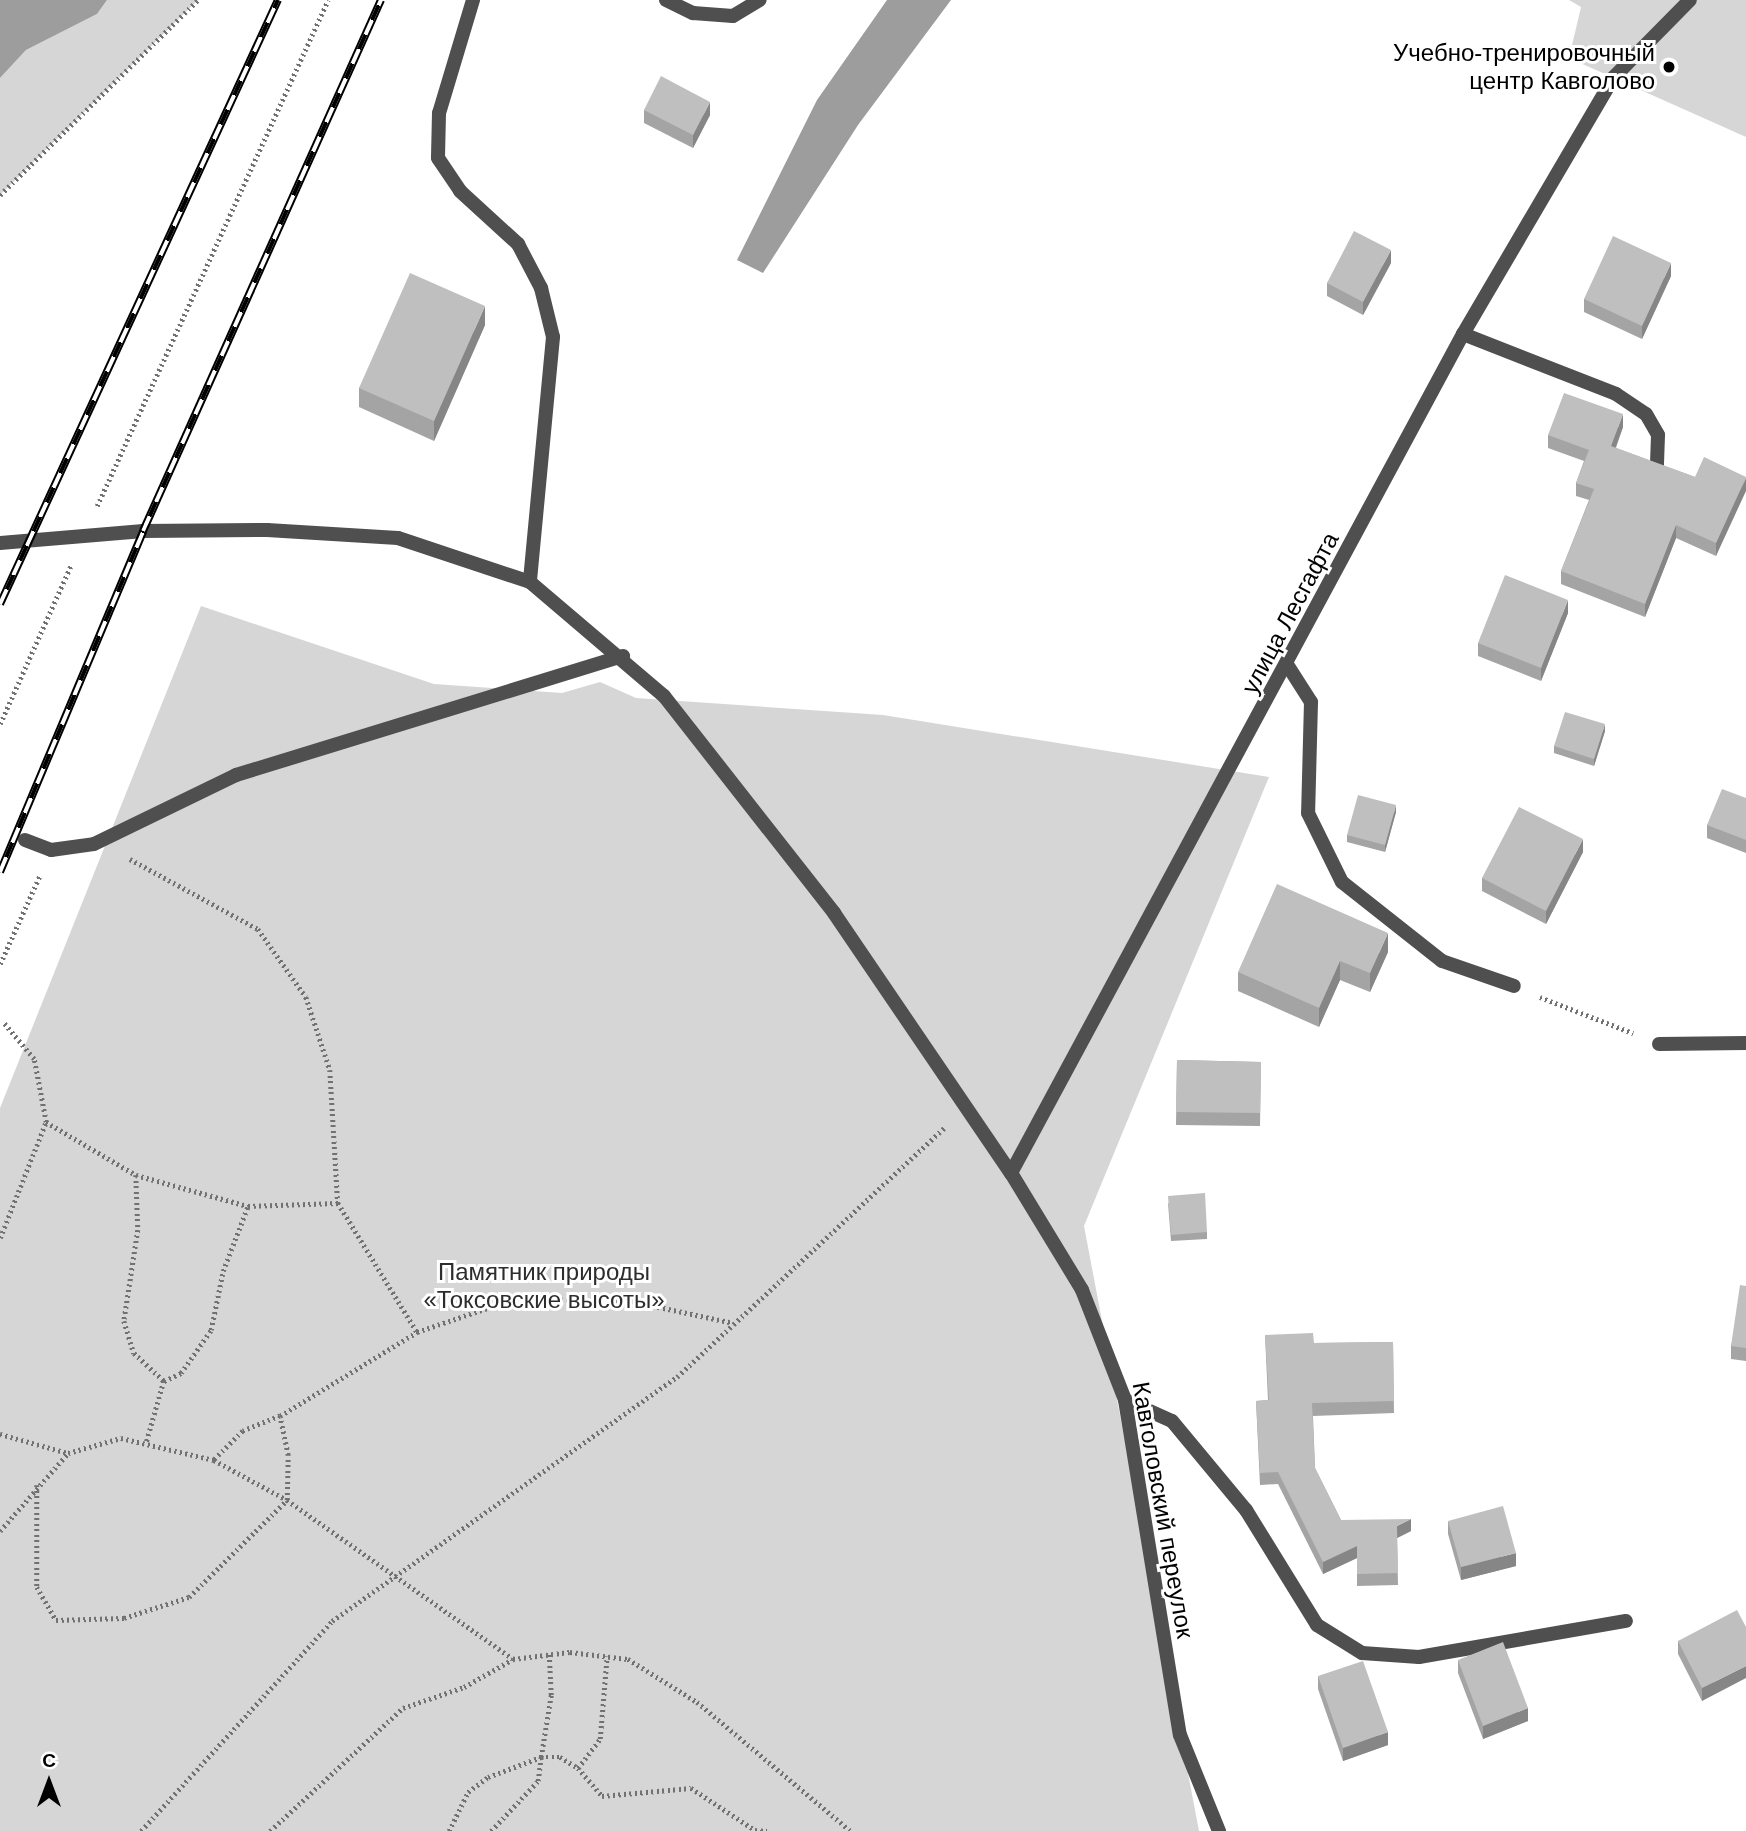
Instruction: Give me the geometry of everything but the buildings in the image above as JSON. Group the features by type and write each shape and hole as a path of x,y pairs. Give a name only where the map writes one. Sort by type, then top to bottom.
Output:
{"street":[{"path":"0,543 143,531 267,530 398,538 530,582 553,337 541,288 518,244 460,191 438,158 439,113 473,0"},
{"path":"666,0 693,13 733,16 760,0"},
{"name":"улица Лесгафта","path":"1011,1173 1289,666 1463,334 1615,77 1689,0"},
{"path":"1463,334 1616,394 1646,414 1658,435 1657,465"},
{"name":"Кавголовский переулок","path":"530,582 623,656 664,696 834,912 964,1110 1011,1173 1082,1290 1125,1400 1180,1735 1219,1831"},
{"path":"25,840 51,850 94,845 236,775 623,656"},
{"path":"1289,666 1311,702 1308,813 1342,882 1443,961 1514,986"},
{"path":"1659,1044 1746,1043"},
{"path":"1125,1400 1172,1422 1246,1510 1317,1625 1362,1653 1419,1657 1626,1621"}],"path":[{"path":"0,195 198,0"},
{"path":"0,724 328,0"},
{"path":"94,845 172,877 258,929 306,997 330,1070 338,1203 417,1332"},
{"path":"0,964 51,850"},
{"path":"1514,986 1659,1044"},
{"path":"0,1238 46,1122 34,1059 3,1022"},
{"path":"141,1831 332,1621 677,1377 964,1110"},
{"path":"46,1122 136,1175 248,1206 338,1203"},
{"path":"136,1175 138,1230 124,1321 134,1353 164,1381"},
{"path":"146,1444 164,1381 181,1373 211,1330 223,1271 248,1206"},
{"path":"214,1460 243,1431 280,1416 417,1332 517,1298 631,1301 734,1323"},
{"path":"37,1485 37,1587 56,1620 124,1618 190,1597 287,1500 288,1455 280,1416"},
{"path":"0,1434 68,1452 121,1438 214,1460 287,1500 513,1659"},
{"path":"0,1531 68,1452"},
{"path":"491,1831 538,1780 551,1695 550,1654"},
{"path":"270,1831 403,1708 464,1687 513,1659 550,1654 628,1659 706,1708 851,1831"},
{"path":"578,1768 600,1739 607,1656"},
{"path":"449,1831 468,1792 488,1777 541,1757 560,1757 578,1768 602,1796 691,1788 755,1830 767,1831"}],"green space":[{"path":"107,0 198,0 0,195 0,78 26,50 97,14"},
{"name":"Учебно-тренировочный центр Кавголово","path":"1569,0 1746,0 1746,137 1569,58 1581,7"},
{"name":"Памятник природы «Токсовские высоты»","path":"201,606 434,684 562,693 600,682 636,698 883,715 1269,777 1084,1226 1199,1831 0,1831 0,1108"}],"shaded area":[{"path":"0,0 107,0 97,14 26,50 0,78"},
{"path":"887,0 951,0 858,125 763,273 737,260 817,100"}],"railway":[{"path":"0,604 278,0"},
{"path":"0,872 143,531 381,0"}],"place":[{"name":"Учебно-тренировочный центр Кавголово","path":"1669,67"}]}
